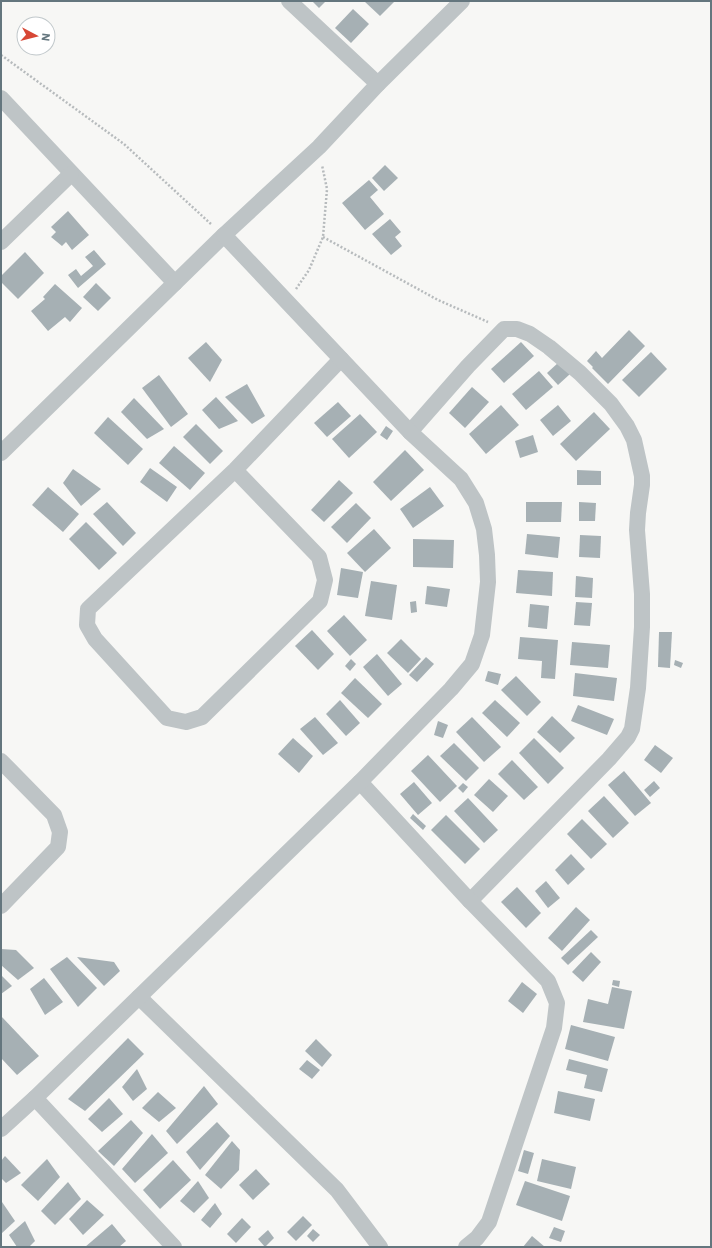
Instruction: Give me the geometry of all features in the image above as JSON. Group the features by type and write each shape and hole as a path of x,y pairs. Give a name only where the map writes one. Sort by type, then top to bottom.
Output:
{"street":[{"path":"290,1 378,84"},
{"path":"1,453 224,235 318,147 378,84 462,1"},
{"path":"1,98 175,283"},
{"path":"1,242 71,174"},
{"path":"1,1129 35,1098 360,782 451,689 472,664 482,636 488,582 484,529 476,503 461,479 410,432 224,235"},
{"path":"410,432 468,366 504,329 517,329 530,334 554,351 580,373 611,404 627,426 634,440 642,481 637,530 642,594 642,627 632,729 628,737 609,759 470,901"},
{"path":"235,470 319,557 325,580 320,601 202,717 186,722 167,718 95,640 87,625 88,609 235,470 341,359"},
{"path":"1,761 54,815 60,832 58,847 1,906"},
{"path":"360,782 470,901 548,981 557,1003 554,1028 489,1222 477,1238 466,1247"},
{"path":"139,997 337,1190 380,1247"},
{"path":"35,1098 174,1247"}],"path":[{"path":"1,55 124,144 224,235"},
{"path":"287,303 309,270 323,237 327,188 318,147"},
{"path":"323,237 438,300 504,329"}],"building":[{"path":"312,1 326,1 319,8"},
{"path":"364,1 395,1 380,16"},
{"path":"353,9 369,24 351,43 335,28"},
{"path":"385,165 398,178 384,191 372,178"},
{"path":"369,180 378,190 370,197 384,214 365,230 342,203"},
{"path":"68,211 89,235 72,250 66,242 62,246 51,237 56,232 51,227"},
{"path":"390,219 401,232 395,237 402,246 391,255 372,234"},
{"path":"94,250 106,264 78,288 68,275 76,269 81,276 93,266 85,257"},
{"path":"25,252 44,273 18,299 1,282 1,276"},
{"path":"96,283 111,298 98,311 83,297"},
{"path":"55,284 82,308 70,322 65,317 48,331 31,311 45,299 43,297"},
{"path":"629,330 645,346 608,384 587,361 596,351 602,358"},
{"path":"206,342 222,360 210,382 188,358"},
{"path":"521,342 534,356 504,383 491,369"},
{"path":"651,352 667,369 639,397 622,380"},
{"path":"559,362 570,374 558,385 547,373"},
{"path":"539,371 553,387 526,410 512,394"},
{"path":"159,375 188,414 171,427 142,388"},
{"path":"247,384 265,416 252,424 225,397"},
{"path":"472,387 489,402 465,428 449,413"},
{"path":"216,397 238,421 219,429 202,410"},
{"path":"134,398 164,429 147,439 121,412"},
{"path":"338,402 351,416 327,437 314,423"},
{"path":"501,405 519,425 486,454 469,434"},
{"path":"558,405 571,421 553,436 540,420"},
{"path":"594,412 610,429 576,461 560,444"},
{"path":"360,414 377,432 349,458 332,439"},
{"path":"108,417 143,449 128,465 94,433"},
{"path":"196,424 223,451 210,464 183,437"},
{"path":"386,426 393,431 387,440 380,435"},
{"path":"533,435 538,452 520,458 515,441"},
{"path":"174,446 205,473 190,490 159,463"},
{"path":"405,450 424,470 391,501 373,482"},
{"path":"150,468 177,487 167,502 140,482"},
{"path":"73,469 101,489 81,506 63,483"},
{"path":"577,470 601,471 601,485 577,485"},
{"path":"339,480 353,493 324,522 311,510"},
{"path":"48,487 79,514 63,532 32,505"},
{"path":"430,487 444,506 413,528 400,509"},
{"path":"107,502 136,533 123,546 93,514"},
{"path":"526,502 562,502 561,522 526,522"},
{"path":"579,502 596,503 595,521 579,521"},
{"path":"356,503 371,518 347,543 331,527"},
{"path":"86,522 117,553 99,570 69,539"},
{"path":"374,529 391,548 365,572 347,553"},
{"path":"527,534 560,537 558,558 525,554"},
{"path":"580,535 601,536 600,558 579,557"},
{"path":"413,539 454,540 453,568 413,567"},
{"path":"341,568 363,572 358,598 337,595"},
{"path":"518,570 553,572 552,596 516,593"},
{"path":"576,576 593,578 592,598 575,597"},
{"path":"371,581 397,585 392,620 365,616"},
{"path":"427,586 450,589 447,607 425,604"},
{"path":"416,601 417,612 411,613 410,602"},
{"path":"576,602 592,603 590,626 574,625"},
{"path":"530,604 549,606 547,629 528,627"},
{"path":"344,615 367,640 350,656 327,631"},
{"path":"312,630 334,654 318,670 295,646"},
{"path":"659,632 672,632 670,668 658,667"},
{"path":"520,637 558,640 555,679 541,678 542,661 518,659"},
{"path":"401,639 421,659 408,673 387,653"},
{"path":"572,642 610,645 608,668 570,665"},
{"path":"377,654 402,684 388,696 363,667"},
{"path":"426,657 434,664 417,682 409,675"},
{"path":"351,659 356,664 350,671 345,666"},
{"path":"675,660 683,663 681,668 674,665"},
{"path":"488,671 501,674 498,685 485,681"},
{"path":"575,673 617,678 614,701 573,696"},
{"path":"516,676 541,702 527,716 501,690"},
{"path":"355,678 382,704 368,718 341,693"},
{"path":"340,700 360,723 346,736 326,714"},
{"path":"495,700 520,723 507,737 482,713"},
{"path":"578,705 614,719 607,735 571,721"},
{"path":"552,716 575,738 560,753 537,732"},
{"path":"315,717 338,743 323,755 300,729"},
{"path":"472,717 501,747 484,762 456,732"},
{"path":"438,721 448,725 443,738 434,735"},
{"path":"293,738 313,756 299,773 278,754"},
{"path":"534,738 564,768 548,784 519,753"},
{"path":"454,743 479,768 466,781 440,756"},
{"path":"655,745 673,758 661,773 644,760"},
{"path":"428,755 457,786 440,802 411,771"},
{"path":"512,760 538,787 524,800 498,774"},
{"path":"624,771 651,803 635,816 608,785"},
{"path":"489,779 508,796 493,812 474,795"},
{"path":"654,781 660,788 650,797 644,790"},
{"path":"414,782 432,803 418,815 400,794"},
{"path":"463,783 468,787 463,793 458,788"},
{"path":"604,796 629,823 613,838 588,811"},
{"path":"468,798 498,830 484,843 454,811"},
{"path":"413,814 426,826 423,830 410,818"},
{"path":"446,815 480,849 465,864 431,830"},
{"path":"582,819 607,844 591,859 567,834"},
{"path":"571,854 585,869 568,885 555,870"},
{"path":"546,881 560,898 548,908 535,891"},
{"path":"517,887 541,913 526,928 501,902"},
{"path":"576,907 590,920 562,951 548,938"},
{"path":"591,930 598,937 568,965 561,958"},
{"path":"1,949 16,950 34,968 18,980 1,965"},
{"path":"591,952 601,962 583,982 572,972"},
{"path":"67,957 97,988 78,1007 50,969"},
{"path":"77,957 114,962 120,971 104,986"},
{"path":"1,975 12,986 1,994"},
{"path":"44,978 63,1002 45,1015 30,989"},
{"path":"613,980 620,981 619,987 612,985"},
{"path":"522,982 537,994 523,1013 508,1001"},
{"path":"612,987 632,991 624,1029 583,1022 588,999 608,1004"},
{"path":"1,1016 39,1056 17,1075 1,1058"},
{"path":"571,1025 615,1037 608,1061 565,1049"},
{"path":"128,1038 144,1054 85,1111 68,1099"},
{"path":"316,1039 332,1055 322,1067 305,1051"},
{"path":"569,1059 608,1069 602,1092 584,1088 587,1075 566,1070"},
{"path":"307,1060 320,1070 312,1079 299,1069"},
{"path":"137,1069 147,1089 133,1101 122,1087"},
{"path":"204,1086 218,1104 177,1144 166,1131"},
{"path":"558,1091 595,1099 590,1121 554,1113"},
{"path":"158,1092 176,1108 159,1122 142,1108"},
{"path":"109,1098 123,1114 102,1132 88,1119"},
{"path":"131,1120 143,1133 114,1166 98,1151"},
{"path":"217,1122 230,1136 200,1170 186,1152"},
{"path":"152,1134 168,1153 135,1183 122,1169"},
{"path":"232,1141 240,1150 239,1170 221,1189 205,1175"},
{"path":"524,1150 534,1153 528,1174 518,1171"},
{"path":"5,1156 21,1173 6,1183 1,1178 1,1161"},
{"path":"47,1159 60,1177 38,1201 21,1185"},
{"path":"542,1159 576,1167 571,1189 537,1181"},
{"path":"173,1160 191,1180 160,1209 143,1190"},
{"path":"256,1169 270,1184 253,1200 239,1185"},
{"path":"198,1181 209,1198 194,1213 180,1201"},
{"path":"525,1181 570,1196 562,1221 516,1205"},
{"path":"68,1182 81,1199 55,1225 41,1211"},
{"path":"87,1200 104,1215 83,1235 69,1219"},
{"path":"2,1202 15,1221 1,1234 1,1203"},
{"path":"215,1203 222,1214 210,1228 201,1220"},
{"path":"303,1216 312,1225 296,1241 287,1232"},
{"path":"242,1218 251,1227 236,1243 227,1234"},
{"path":"25,1221 35,1241 29,1247 17,1247 9,1235"},
{"path":"112,1224 126,1241 119,1247 85,1247"},
{"path":"554,1227 565,1231 561,1242 549,1238"},
{"path":"313,1229 320,1235 313,1242 307,1236"},
{"path":"268,1230 274,1238 265,1247 258,1239"},
{"path":"532,1236 545,1247 523,1247"}]}
